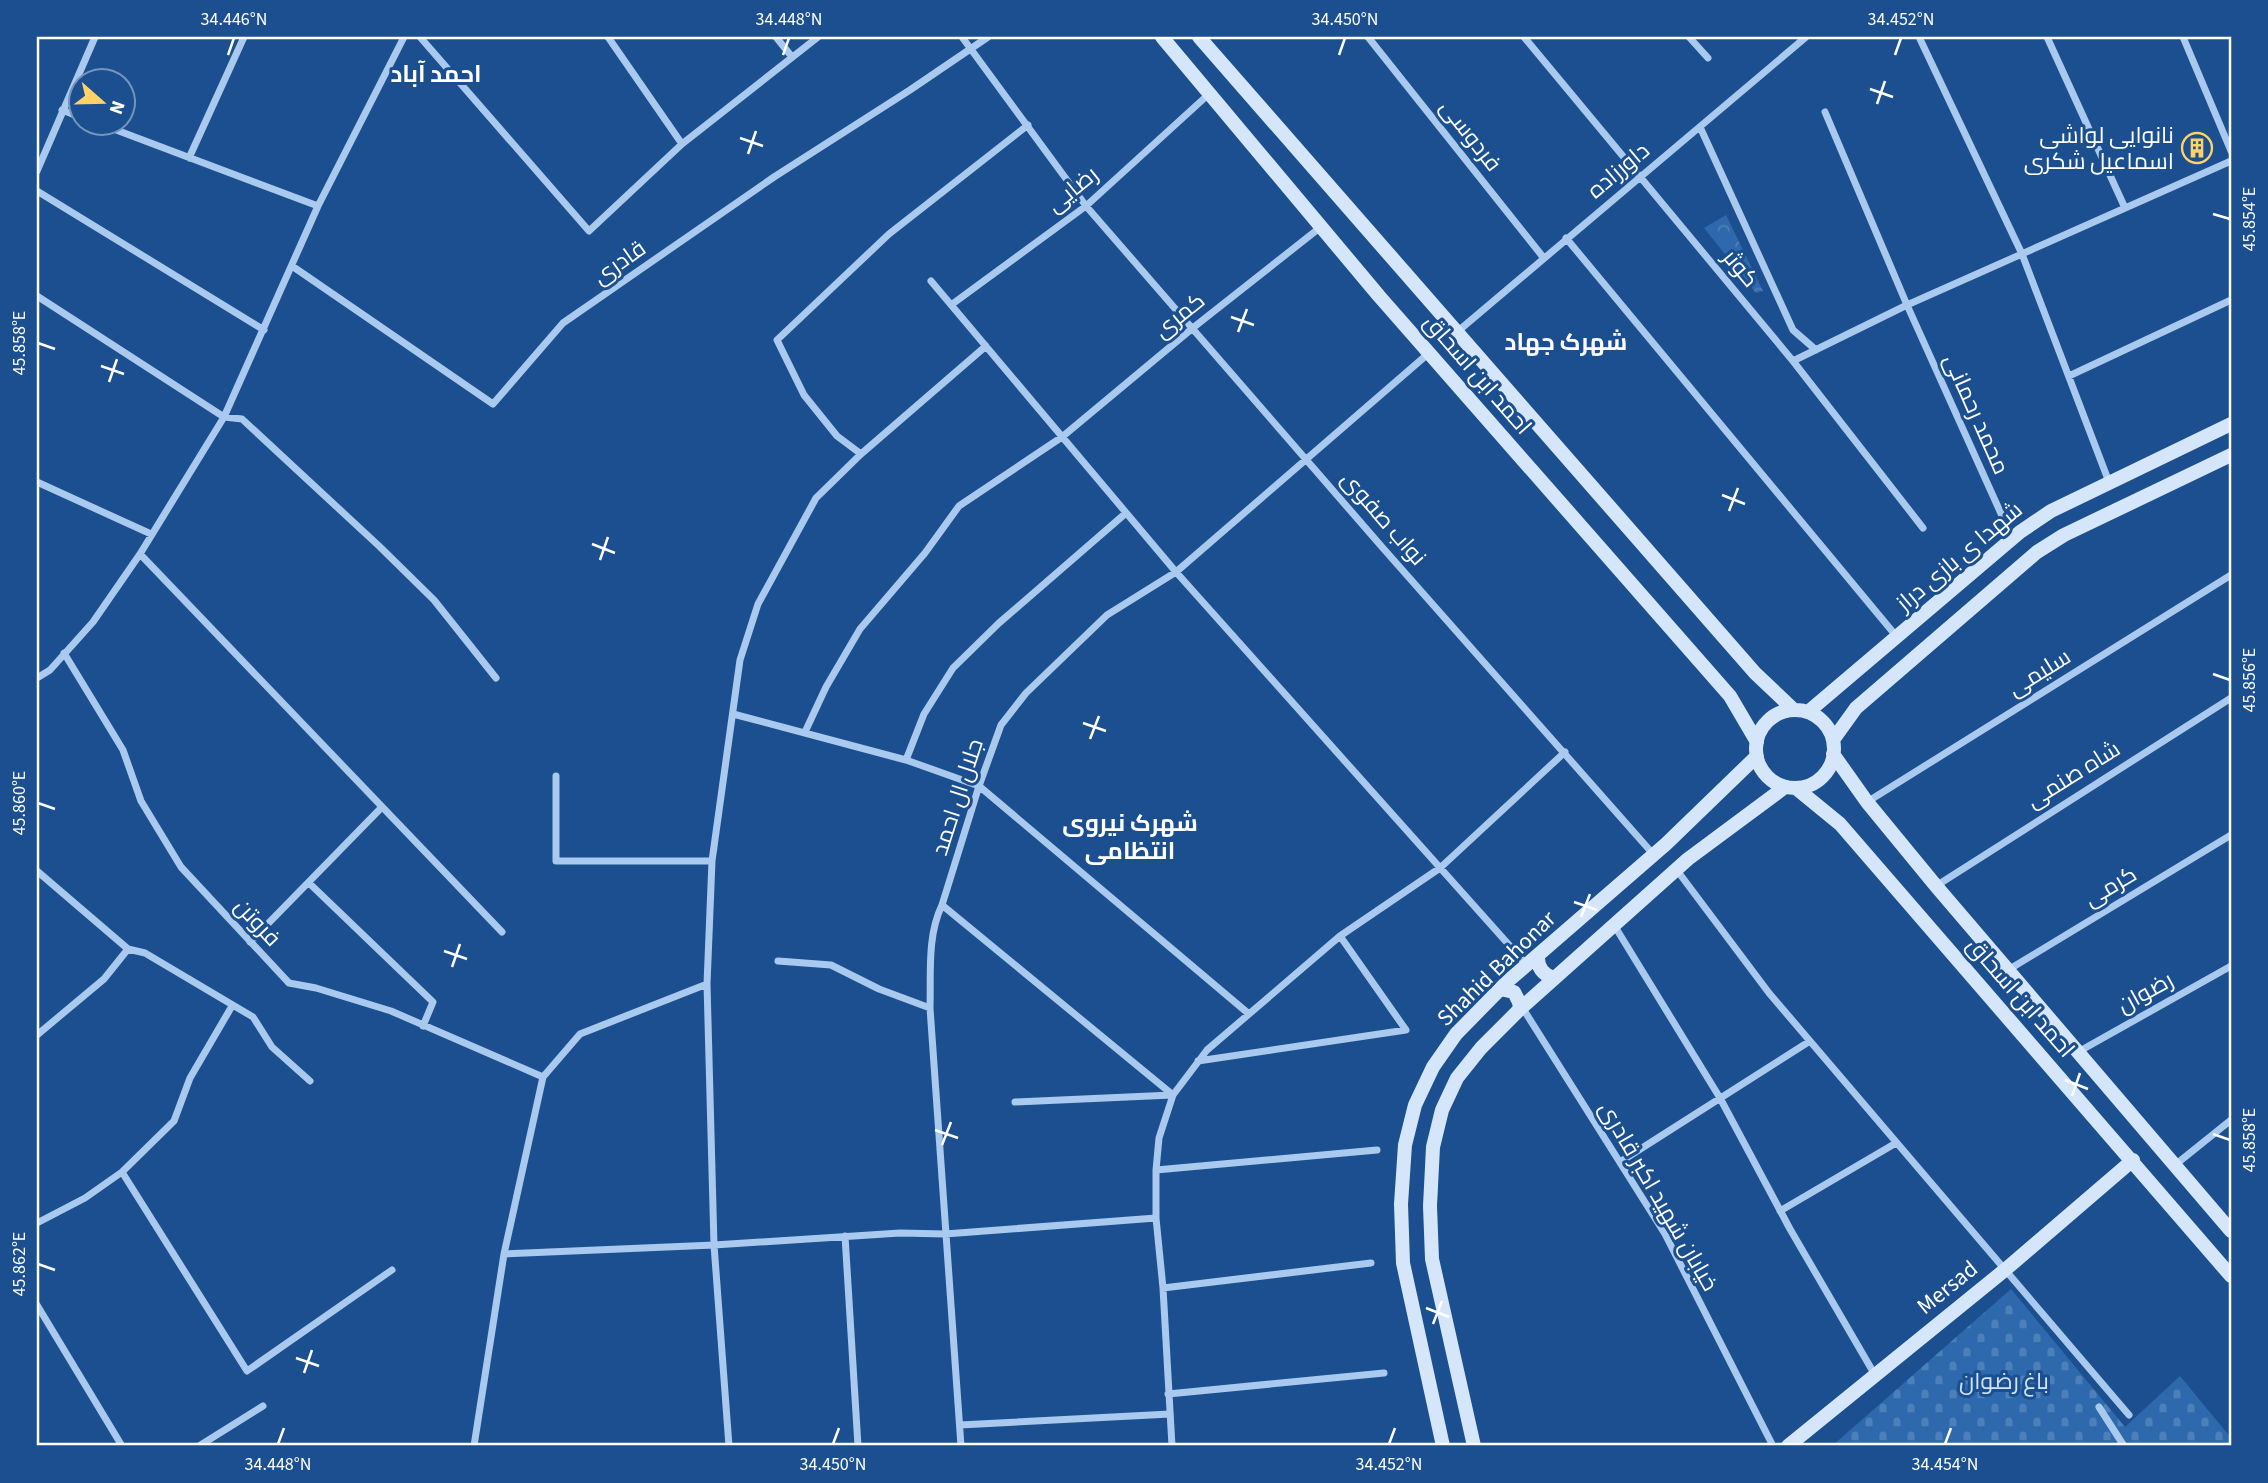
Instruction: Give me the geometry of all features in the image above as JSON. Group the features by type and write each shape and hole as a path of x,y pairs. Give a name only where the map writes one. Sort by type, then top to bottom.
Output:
{"main road":[{"name":"احمد ابن اسحاق","path":"1162,37 1379,296 1730,696 1757,749"},
{"name":"احمد ابن اسحاق","path":"1199,37 1755,673 1801,711"},
{"name":"شهدا ی بازی دراز","path":"1801,711 1897,637 2013,538 2051,511 2231,424"},
{"name":"شهدا ی بازی دراز","path":"1833,747 1856,708 2037,552 2064,534 2231,457"},
{"path":"1801,711 1819,718 1828,728 1833,747 1825,774 1807,786 1790,787 1766,775 1757,749 1761,730 1769,719 1781,713 1801,711"},
{"name":"احمد ابن اسحاق","path":"1833,747 1867,803 2231,1231"},
{"name":"Shahid Bahonar","path":"1441,1444 1403,1264 1401,1204 1405,1145 1415,1105 1433,1067 1456,1034 1500,989 1654,855 1757,749"},
{"name":"احمد ابن اسحاق","path":"1790,787 1840,824 2231,1276"},
{"name":"Shahid Bahonar","path":"1474,1446 1432,1259 1430,1206 1433,1147 1442,1110 1457,1078 1481,1048 1521,1008 1676,869 1790,787"},
{"path":"1538,955 1540,968 1547,976 1554,978"},
{"path":"1500,989 1514,992 1521,1008"},
{"name":"Mersad","path":"1788,1446 2006,1269 2133,1160"}],"street":[{"path":"37,172 94,37"},
{"path":"37,678 50,670 93,622 140,554 224,416 318,205 404,37"},
{"path":"419,37 589,231 682,144 818,37"},
{"path":"608,37 682,144"},
{"path":"776,37 792,57"},
{"name":"نواب صفوی","path":"962,37 1086,206 1654,855"},
{"name":"قادری","path":"292,266 493,404 563,323 774,177 988,37"},
{"name":"فردوسی","path":"1368,37 1543,257"},
{"name":"کوثر","path":"1524,37 1793,361 1923,528"},
{"path":"1689,37 1707,58"},
{"name":"داورزاده","path":"1456,333 1807,37"},
{"path":"2047,37 2125,208"},
{"path":"2183,37 2231,151"},
{"path":"189,158 240,38"},
{"path":"1920,39 2022,254 2110,483"},
{"name":"رضایی","path":"951,305 1086,206 1210,93"},
{"path":"62,110 66,112"},
{"name":"محمد رحمانی","path":"1825,112 1907,304 2013,538"},
{"path":"861,454 837,436 804,395 777,340 889,234 1028,125"},
{"path":"1700,127 1793,330 1816,350"},
{"path":"132,136 318,205"},
{"path":"1793,361 1907,304 2231,161"},
{"path":"37,191 264,330"},
{"name":"کمری","path":"805,732 826,687 860,629 925,553 959,506 1062,437 1194,327 1322,226"},
{"path":"1566,238 1897,637"},
{"path":"931,281 1176,572 1527,965"},
{"path":"37,296 224,416 242,419 434,600 496,678"},
{"path":"2069,376 2231,300"},
{"path":"729,1446 714,1245 707,984 712,861 740,660 758,604 816,498 861,454 986,346"},
{"name":"جلال ال احمد","path":"961,1446 930,1008 933,923 942,905 1001,725 1026,693 1107,615 1176,572 1430,353"},
{"path":"37,482 151,534"},
{"path":"906,760 924,714 953,668 999,623 1126,513"},
{"path":"140,554 502,932"},
{"name":"سلیمی","path":"1867,803 2231,575"},
{"name":"فروتن","path":"64,653 123,750 141,801 181,867 289,983 316,988 391,1011 543,1077"},
{"name":"شاه صنمی","path":"1936,886 2231,698"},
{"path":"733,715 906,760 979,786 1249,1014"},
{"path":"1172,1446 1156,1170 1159,1138 1173,1095 1198,1061 1249,1014 1340,936 1440,868 1566,752"},
{"path":"556,776 556,861 712,861"},
{"path":"250,942 382,807"},
{"name":"کرمی","path":"2008,970 2231,835"},
{"path":"1676,869 1769,993 2129,1415"},
{"path":"37,871 128,949 145,953 253,1017 272,1047 310,1081"},
{"path":"309,883 433,1002 424,1026"},
{"path":"942,905 1173,1095"},
{"path":"1614,926 1720,1098 1780,1211 1875,1375"},
{"path":"1198,1061 1406,1030 1340,936"},
{"path":"37,1035 104,979 128,949"},
{"path":"778,961 831,965 879,989 930,1008"},
{"name":"رضوان","path":"2078,1052 2231,966"},
{"path":"474,1446 504,1254 543,1077 580,1034 707,984"},
{"path":"37,1223 85,1198 122,1172 174,1121 190,1078 232,1006"},
{"name":"خیابان شهید اکبر قادری","path":"1521,1008 1665,1234 1773,1446"},
{"path":"1620,1162 1810,1041"},
{"path":"1015,1102 1173,1095"},
{"path":"2175,1166 2231,1120"},
{"path":"1780,1211 1896,1143"},
{"path":"1156,1170 1377,1150"},
{"path":"122,1172 247,1371 392,1270"},
{"path":"504,1254 714,1245 900,1233 944,1234 1157,1218"},
{"path":"845,1236 858,1446"},
{"path":"1163,1289 1371,1263"},
{"path":"37,1305 122,1446"},
{"path":"1168,1394 1384,1373"},
{"path":"199,1446 263,1406"},
{"path":"2098,1407 2124,1446"},
{"path":"960,1426 1170,1414"}],"green space":[{"path":"1726,215 1763,291 1756,293 1704,228"},
{"name":"باغ رضوان","path":"2011,1289 2125,1427 2180,1376 2231,1438 2231,1446 1832,1446"}],"place":[{"name":"نانوایی لواشی اسماعیل شکری","path":"2197,148"}],"district":[{"name":"احمد آباد","path":"436,74"},
{"name":"شهرک جهاد","path":"1566,342"},
{"name":"شهرک نیروی انتظامی","path":"1130,837"}]}
